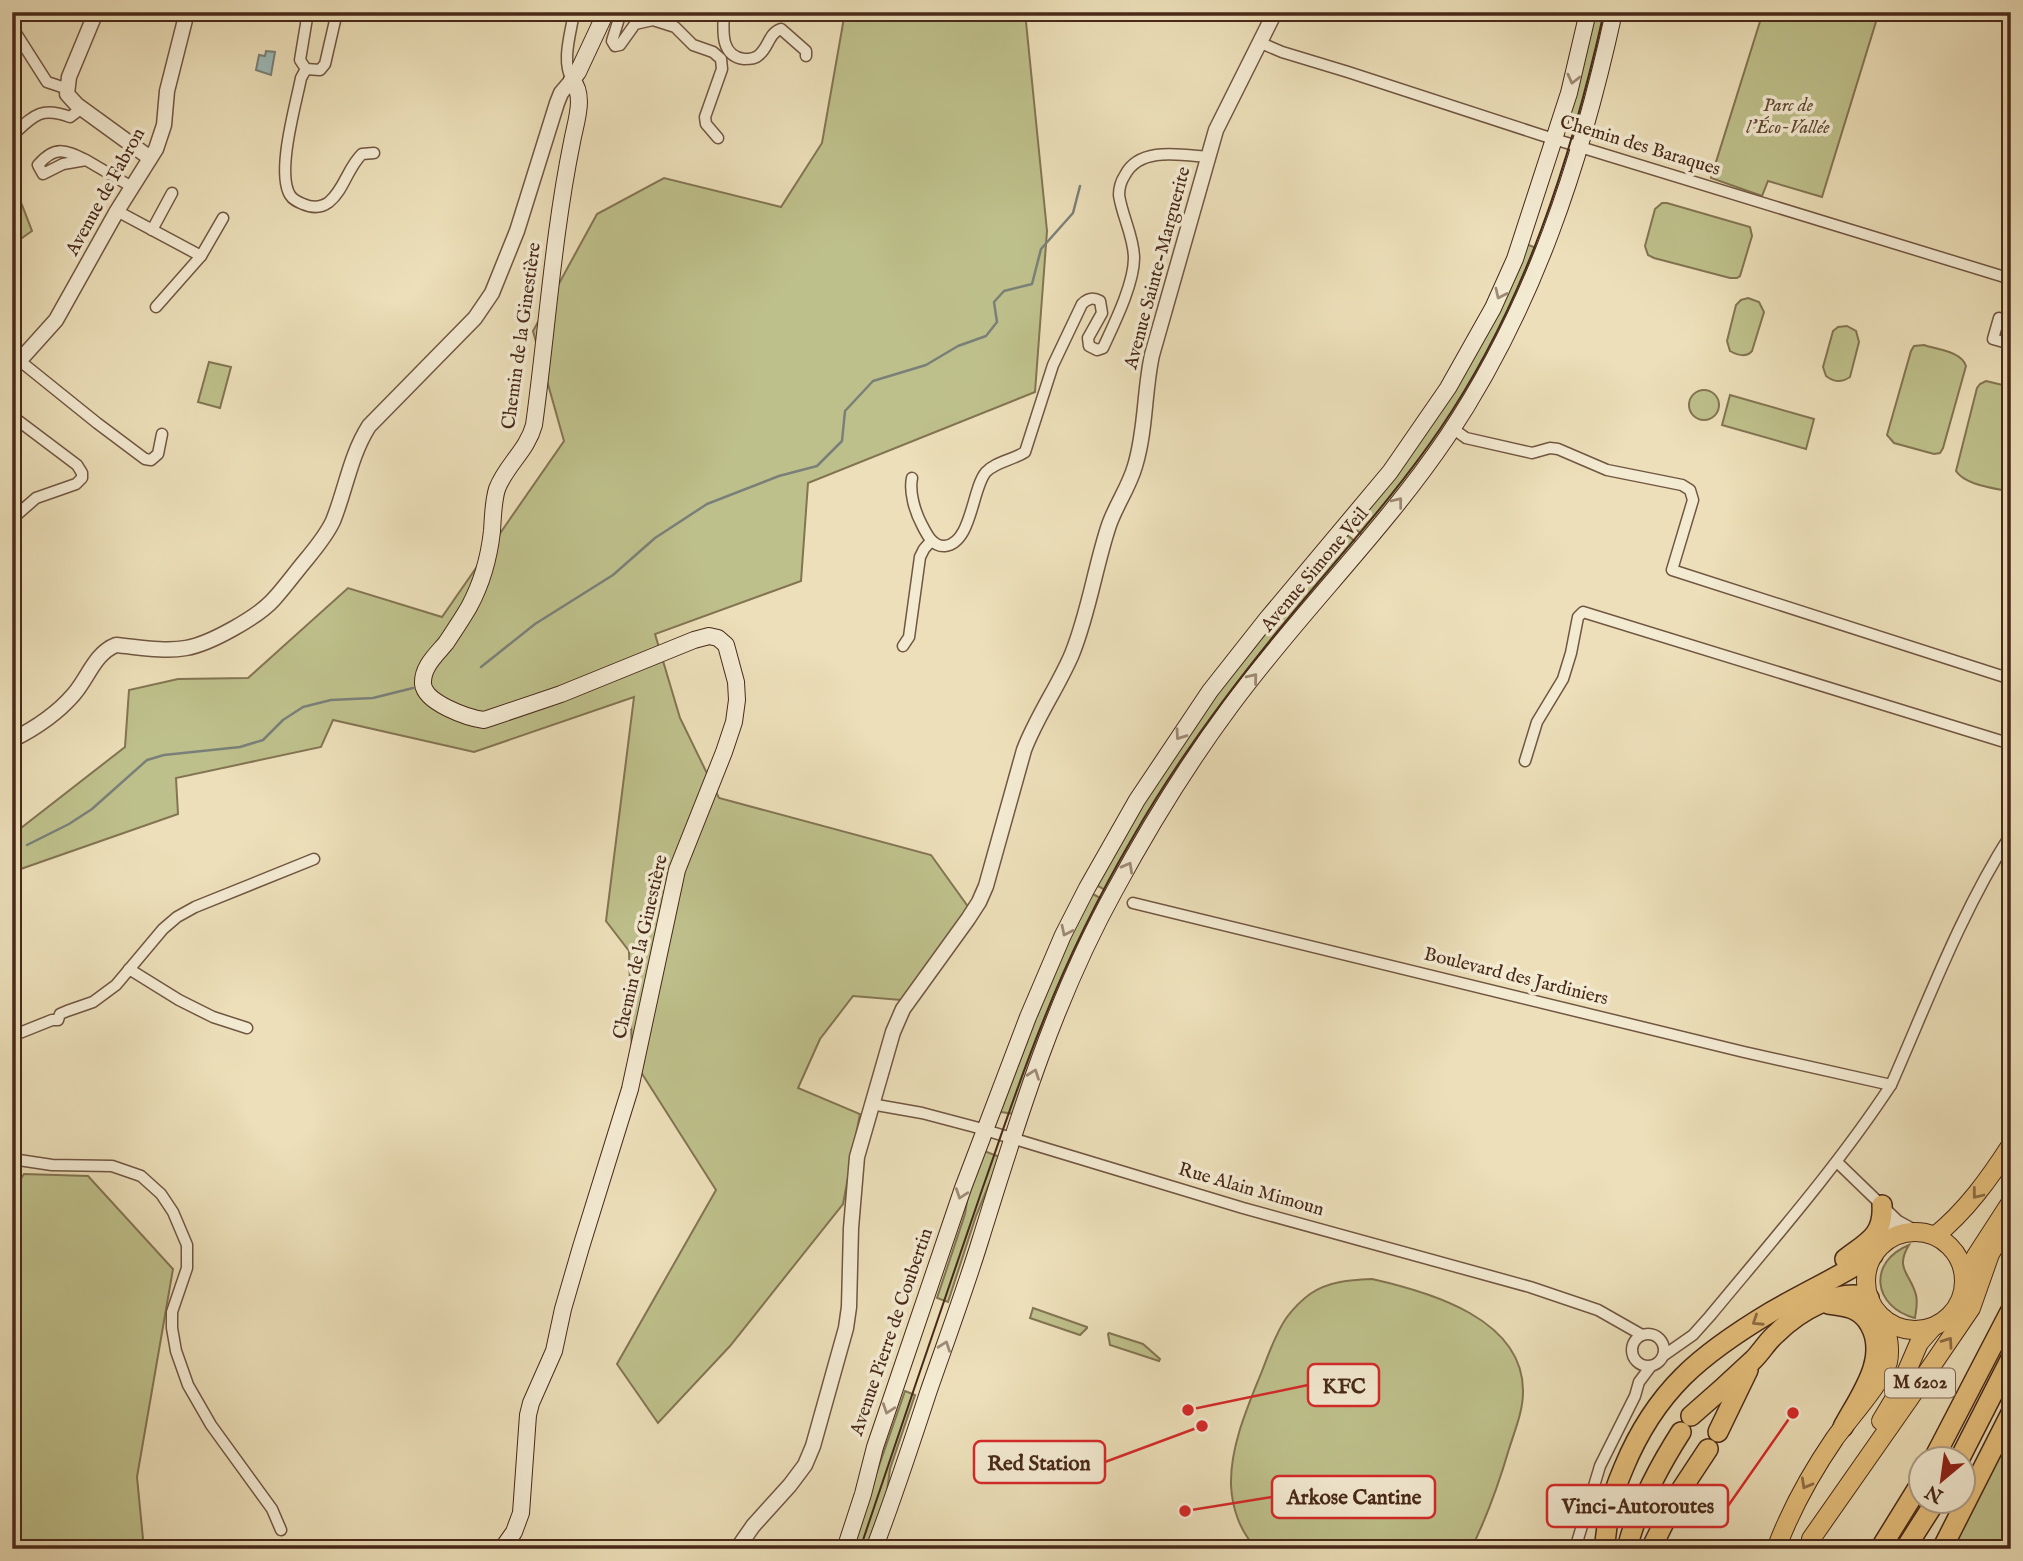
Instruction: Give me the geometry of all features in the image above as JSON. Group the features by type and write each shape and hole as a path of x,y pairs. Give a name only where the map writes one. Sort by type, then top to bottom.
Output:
{"highway":[{"path":"1627,1549 1639,1510 1665,1457 1686,1424 1753,1360 1776,1333 1806,1311 1841,1262 1878,1232 1882,1223 1882,1205"},
{"path":"1604,1549 1609,1511 1619,1480 1635,1440 1666,1393 1697,1363 1728,1340 1771,1312 1818,1296 1873,1255"},
{"path":"1818,1296 1862,1295 1869,1298"},
{"path":"1818,1296 1854,1309 1867,1320 1875,1335 1876,1361 1843,1427"},
{"path":"1940,1446 2011,1310"},
{"path":"1966,1446 2011,1358"},
{"path":"1651,1549 1677,1496 1713,1441 1753,1360"},
{"path":"1942,1549 2011,1413"},
{"path":"1880,1549 1908,1504"},
{"path":"1905,1549 1926,1516"}],"main road":[{"path":"572,80 606,12"},
{"name":"Avenue Simone Veil","path":"985,1130 1048,969 1119,829 1160,763 1210,691 1390,472 1448,388 1493,308 1515,259 1555,139 1588,12"},
{"name":"Avenue Simone Veil","path":"1011,1138 1038,1060 1070,981 1112,895 1159,813 1230,706 1403,497 1452,428 1492,361 1528,292 1547,245 1597,88 1614,12"},
{"name":"Chemin de la Ginestière","path":"502,1549 514,1532 522,1513 528,1415 554,1351 563,1309 630,1089 677,870 724,752 734,722 737,700 736,682 726,645 718,638 709,636 561,694 484,720 472,719 433,699 423,684 425,670 459,623 481,582 487,565 496,492 500,481 525,448 534,425 564,182 579,108 579,93 572,80"},
{"name":"Avenue Pierre de Coubertin","path":"845,1549 875,1447 985,1130"},
{"path":"874,1549 958,1311 1011,1138"},
{"path":"1926,1234 1959,1215 2011,1145"},
{"path":"1964,1279 1955,1254 1946,1244 1926,1234 1904,1233 1891,1238 1873,1255 1867,1268 1866,1283 1872,1306 1892,1325 1913,1330 1933,1326 1946,1319 1956,1308 1964,1279 1976,1256 2011,1202"},
{"name":"M 6202","path":"1808,1544 1967,1314 1976,1297 1990,1254 2011,1217"},
{"name":"M 6202","path":"1776,1549 1808,1482 1843,1427 1884,1372 1888,1362 1888,1341 1884,1319"},
{"name":"M 6202","path":"1808,1544 1896,1396 1919,1343 1933,1326"}],"street":[{"path":"96,12 69,77 67,94 150,158"},
{"name":"Avenue de Fabron","path":"16,365 56,320 159,140 164,125 167,91 187,12"},
{"path":"308,12 300,60 306,69 314,71 323,68 337,12"},
{"path":"572,80 567,58 575,12"},
{"path":"621,12 612,41 615,46 620,45 635,24 653,20 675,27 694,45 713,52 721,59 722,69 705,117 706,124 718,138"},
{"path":"724,12 723,36 727,47 737,57 754,59 775,31 781,29 806,51 806,56"},
{"name":"Avenue Sainte-Marguerite","path":"737,1549 805,1465 817,1434 846,1328 857,1157 893,1031 903,1009 979,902 986,886 1024,750 1058,684 1084,620 1110,523 1135,468 1140,447 1147,376 1208,156 1222,116 1275,12"},
{"path":"12,27 47,82 68,89"},
{"name":"Chemin des Baraques","path":"1261,43 1555,139 2011,279"},
{"path":"306,69 301,78 284,164 289,194 300,203 320,207 338,192 353,162 362,154 374,153"},
{"name":"Chemin de la Ginestière","path":"12,740 58,711 79,687 102,653 109,648 116,645 183,649 195,646 250,618 274,600 329,527 353,457 369,426 487,303 521,218 557,103 561,93 572,80"},
{"path":"12,136 35,114 56,112 70,117 82,108"},
{"path":"912,478 910,488 920,523 931,541 946,546 956,541 964,530 984,474 990,468 1025,452 1053,365 1082,304 1094,298 1100,301 1102,313 1088,338 1090,346 1097,350 1103,348 1116,320 1133,271 1134,255 1119,194 1126,171 1144,158 1163,154 1208,156"},
{"path":"86,160 132,187"},
{"path":"152,230 172,193"},
{"path":"117,211 201,256"},
{"path":"156,307 201,256 223,218"},
{"path":"2011,321 1999,318 1993,339 2011,344"},
{"path":"16,365 145,459 151,460 158,454 162,434"},
{"path":"12,416 78,465 82,473 82,478 76,484 36,499 12,519"},
{"path":"1452,428 1466,438 1532,453 1558,449 1607,470 1682,485 1690,490 1693,500 1672,570 2011,679"},
{"path":"903,646 909,637 920,557 931,541"},
{"path":"1525,761 1537,722 1563,679 1578,617 1583,612 2011,744"},
{"path":"1663,1356 1686,1341 1710,1316 1837,1162 1891,1085 1972,904 1990,867 2011,834"},
{"path":"12,1037 58,1020 60,1014 93,1002 116,985 163,929 195,906 314,859"},
{"name":"Boulevard des Jardiniers","path":"1133,903 1744,1052 1891,1085"},
{"path":"130,969 179,1000 213,1017 247,1028"},
{"name":"Rue Alain Mimoun","path":"871,1104 985,1130 1242,1208 1394,1248 1562,1297 1598,1310 1642,1335"},
{"path":"12,1159 52,1166 112,1166 141,1176 161,1194 173,1212 187,1245 187,1268 172,1312 172,1328 176,1351 188,1385 211,1425 272,1509 281,1531"},
{"path":"1837,1162 1898,1221 1926,1234"},
{"path":"1882,1205 1890,1223 1891,1238"},
{"name":"Rue Alain Mimoun","path":"1616,1322 1632,1346"},
{"path":"1639,1382 1632,1346 1637,1338 1652,1335 1660,1340 1686,1341"},
{"path":"1575,1549 1600,1466 1639,1382 1663,1356 1664,1348 1660,1340"},
{"path":"1635,1360 1642,1366 1651,1366"}],"green space":[{"path":"845,12 1025,12 1047,231 1035,392 808,483 801,581 655,634 680,718 719,798 931,855 969,908 901,1000 853,996 820,1039 798,1088 860,1114 843,1204 730,1346 658,1423 617,1364 716,1190 632,1058 629,951 606,921 634,697 474,752 333,720 321,747 176,778 178,814 12,872 12,835 125,747 129,690 178,679 248,678 348,588 442,617 564,441 533,331 597,214 664,178 781,207 822,143"},
{"path":"1593,12 1610,12 1582,124 1566,119"},
{"name":"Parc de l'Éco-Vallée","path":"1763,12 1879,12 1822,197 1768,181 1762,196 1711,178"},
{"path":"12,179 32,231 12,245"},
{"path":"1662,203 1750,227 1752,236 1740,276 1730,278 1648,255 1645,246 1655,209"},
{"path":"1526,244 1541,251 1466,399 1406,485 1362,535 1352,525 1394,474"},
{"path":"1748,298 1759,302 1764,312 1752,351 1741,355 1730,351 1727,341 1736,305"},
{"path":"1847,326 1856,331 1859,342 1850,377 1835,381 1826,376 1823,367 1833,331"},
{"path":"1924,345 1954,354 1966,366 1943,448 1940,453 1934,454 1894,443 1887,435 1911,351 1914,346"},
{"path":"209,362 231,367 220,408 198,402"},
{"path":"1986,381 2011,387 2011,492 1973,483 1956,471 1977,388"},
{"path":"1704,390 1715,394 1719,405 1715,416 1704,420 1693,416 1689,405 1693,394"},
{"path":"1730,395 1814,419 1806,449 1722,425"},
{"path":"1346,534 1357,543 1107,891 1096,885 1141,803 1238,662"},
{"path":"1091,893 1102,899 1014,1114 1001,1112 999,1109 1032,1018"},
{"path":"984,1151 1000,1157 976,1216 948,1302 937,1298 965,1214 971,1177"},
{"path":"24,1174 88,1176 173,1269 137,1477 144,1549 12,1549 12,1192"},
{"path":"1909,1245 1903,1266 1916,1295 1915,1318 1890,1304 1880,1284 1886,1262"},
{"path":"1372,1279 1446,1301 1470,1313 1508,1345 1519,1367 1523,1392 1520,1413 1482,1525 1471,1549 1257,1549 1246,1535 1235,1511 1231,1470 1241,1427 1273,1343 1287,1317 1310,1294 1332,1284"},
{"path":"1033,1308 1087,1328 1080,1335 1030,1318"},
{"path":"1109,1333 1143,1344 1159,1361 1110,1345"},
{"path":"905,1391 915,1395 890,1469 885,1506 867,1549 850,1549"},
{"path":"2011,1425 2011,1538 2003,1549 1949,1549 1966,1516 1978,1516 1978,1491"}],"water":[{"path":"266,51 275,52 271,75 256,70 259,55 265,56"}],"waterway":[{"path":"481,667 535,624 613,575 655,538 707,504 779,476 817,466 842,441 845,411 873,381 926,365 958,346 986,336 997,322 994,302 1004,291 1032,284 1041,249 1073,213 1080,186"},
{"path":"27,845 92,809 147,760 164,755 240,747 263,740 283,720 303,707 331,700 373,698 413,688"}],"tram line":[{"path":"860,1549 1019,1085 1052,1000 1084,929 1149,810 1200,732 1297,607 1401,482 1440,429 1470,381 1521,281 1541,229 1576,122 1604,12"}],"place":[{"name":"KFC","path":"1188,1410"},
{"name":"Vinci-Autoroutes","path":"1793,1413"},
{"name":"Red Station","path":"1202,1426"},
{"name":"Arkose Cantine","path":"1185,1511"}]}
